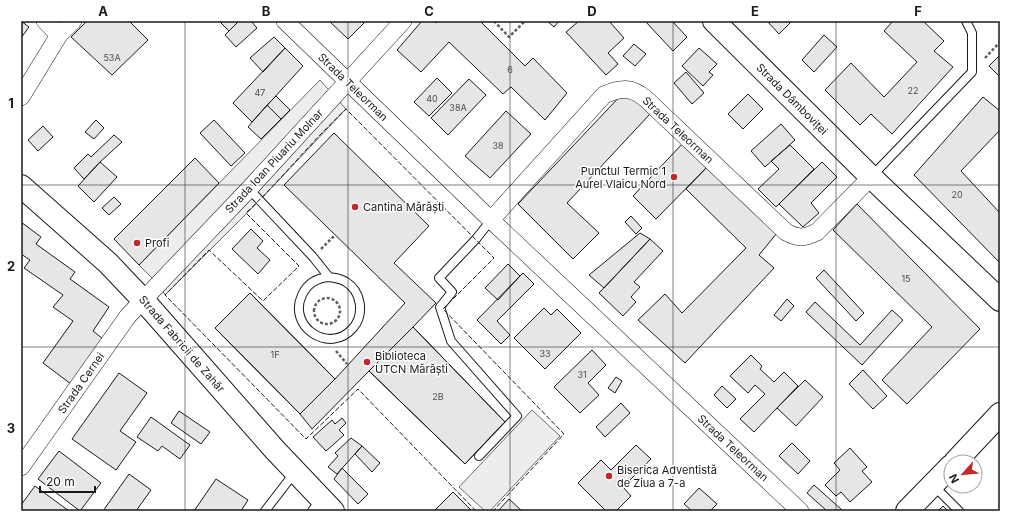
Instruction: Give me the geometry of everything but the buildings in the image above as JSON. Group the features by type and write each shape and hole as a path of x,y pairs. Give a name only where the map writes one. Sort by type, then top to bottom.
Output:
{"street":[{"path":"45,21 59,35"},
{"path":"21,97 59,35 73,21"},
{"name":"Strada Teleorman","path":"284,21 491,220 800,511"},
{"name":"Strada Ioan Piuariu Molnar","path":"144,301 403,21"},
{"name":"Strada Dâmboviței","path":"715,21 871,177 1000,300"},
{"name":"Strada Teleorman","path":"491,220 604,95 621,89 639,93 786,232 796,238 807,237 818,232 871,177"},
{"name":"Strada Fabricii de Zahăr","path":"21,186 108,263 144,301 275,450 296,471 322,507"},
{"name":"Strada Cernei","path":"21,467 128,316 144,301"},
{"path":"962,454 1000,414"},
{"path":"907,511 943,474"}],"lane":[{"path":"871,177 972,72 972,33 966,21"},
{"path":"249,189 313,257 329,277 339,278 347,282 359,298 360,308 354,327 346,334 331,339 315,335 307,328 301,320 298,309 300,299 312,282 329,277"},
{"path":"479,456 517,416 451,341 440,307 452,292 440,278 476,239 491,220"},
{"path":"265,511 296,471"},
{"path":"933,485 959,511"}],"path":[{"path":"494,21 509,37 525,21"},
{"path":"313,257 335,235"},
{"path":"327,297 338,303 341,311 338,319 330,324 318,320 314,312 316,304 322,298 327,297"}],"shaded area":[{"path":"320,80 346,109 260,200 165,295 159,285 139,265"},
{"path":"532,410 560,436 490,511 485,511 459,487"}],"fence":[{"path":"476,511 358,389 306,439 165,295 209,250 263,301 299,266 246,213 346,109 494,258 443,309 564,434 493,511"}],"place":[{"name":"Punctul Termic 1 Aurel Vlaicu Nord","path":"674,177"},
{"name":"Cantina Mărăști","path":"355,207"},
{"name":"Profi","path":"137,243"},
{"name":"Biblioteca UTCN Mărăști","path":"367,362"},
{"name":"Biserica Adventistă de Ziua a 7-a","path":"609,476"}]}
